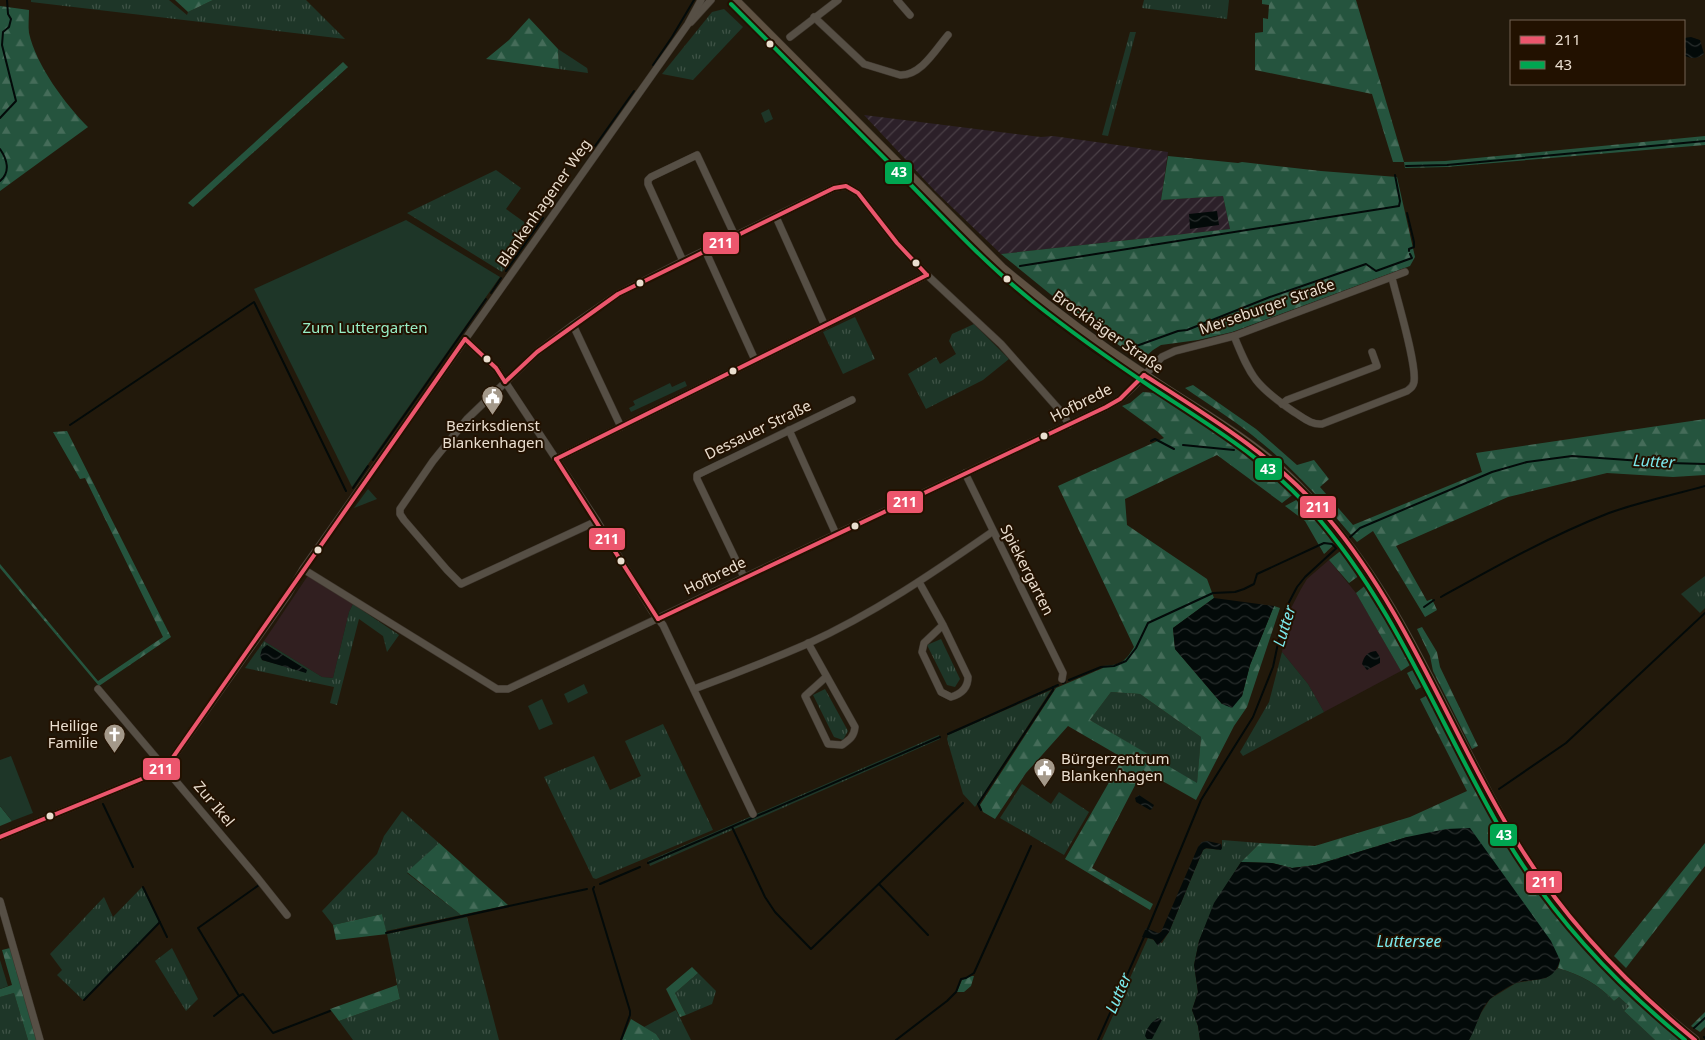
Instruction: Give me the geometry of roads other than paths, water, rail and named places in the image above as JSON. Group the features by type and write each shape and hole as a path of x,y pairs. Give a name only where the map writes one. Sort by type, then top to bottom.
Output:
{"main road":[{"name":"Brockhäger Straße","path":"735,0 1002,268 1065,319 1144,375 1232,432 1265,456 1303,491 1352,549 1386,601 1500,813 1542,883 1579,930 1614,969 1642,996 1695,1040"}],"street":[{"name":"Blankenhagener Weg","path":"0,837 156,773 164,768 287,596 303,569 688,24 701,0"},
{"name":"Blankenhagener Weg","path":"688,24 711,0"},
{"path":"790,37 838,0"},
{"path":"897,0 910,15"},
{"path":"814,17 864,64 900,75 906,75 918,70 948,35"},
{"path":"683,261 648,184 648,180 651,177 675,165 697,155 735,236"},
{"path":"597,521 461,584 400,514 401,505 455,434 537,352 572,325 618,294 834,188 849,187 858,193 897,242 927,275 1001,344 1064,414 1069,425"},
{"path":"776,217 825,326"},
{"path":"705,250 755,360"},
{"name":"Merseburger Straße","path":"1144,375 1162,356 1175,350 1234,336 1405,272"},
{"path":"556,459 927,275"},
{"path":"1234,336 1252,377 1272,397 1311,423 1322,424 1413,387 1415,380 1411,355 1392,278"},
{"path":"572,325 621,427"},
{"path":"465,339 496,368 663,625 753,814"},
{"path":"1282,404 1377,366 1372,352"},
{"name":"Hofbrede","path":"303,569 496,689 508,689 1069,425 1120,399 1144,375"},
{"name":"Dessauer Straße","path":"744,577 696,475 852,400"},
{"path":"789,430 836,534"},
{"name":"Spiekergarten","path":"965,473 1009,567 1014,571 1059,665 1062,679"},
{"path":"694,689 808,643 858,617 919,582 992,532"},
{"path":"919,582 943,626 968,677 968,683 964,689 951,696 947,696 942,692 922,652 924,643 943,626"},
{"path":"808,643 855,727 854,734 849,741 842,745 828,744 805,696 826,677"},
{"name":"Zur Ikel","path":"98,689 256,876 287,916"},
{"path":"0,901 40,1040"}],"water":[{"path":"1691,37 1700,40 1704,54 1697,58 1685,56 1685,38"},
{"path":"1217,211 1219,225 1190,229 1189,214"},
{"path":"1214,598 1274,606 1250,665 1242,696 1232,708 1222,704 1175,649 1173,628"},
{"path":"267,645 307,670 306,673 262,660 260,656 262,649"},
{"path":"1376,651 1380,657 1380,663 1367,670 1362,664 1364,659 1368,653"},
{"path":"1139,795 1154,805 1152,809 1150,810 1136,802 1135,798"},
{"name":"Luttersee","path":"1470,828 1551,941 1560,960 1557,968 1548,977 1516,983 1490,999 1483,1008 1469,1040 1200,1040 1198,1026 1192,1010 1198,992 1194,965 1199,941 1214,903 1241,862 1272,863 1292,868 1316,865 1407,837 1446,829"},
{"path":"1207,841 1221,844 1222,848 1221,850 1206,848 1203,850 1169,932 1158,946 1153,939 1142,937 1146,928 1158,933 1161,932 1198,847 1202,842"},
{"path":"1158,1018 1162,1020 1152,1039 1147,1039 1145,1036 1148,1028"}],"waterway":[{"path":"0,118 16,101 2,45 3,32 9,27 11,19 8,14 7,0"},
{"path":"653,65 694,0"},
{"path":"595,146 634,91"},
{"path":"856,133 883,160"},
{"path":"1406,166 1447,165 1705,141"},
{"path":"0,149 7,165 6,174 0,181"},
{"path":"891,168 970,247"},
{"path":"1020,266 1399,206 1400,201 1395,175"},
{"path":"1407,213 1414,242 1414,247 1409,249 1409,251"},
{"path":"506,271 543,218"},
{"path":"974,251 1041,312 1123,371"},
{"path":"1128,349 1178,331 1187,330 1270,297 1366,264 1376,271 1412,258 1410,254"},
{"path":"491,293 501,278"},
{"path":"373,460 486,299"},
{"path":"70,425 254,302 346,491"},
{"path":"1157,391 1239,446"},
{"path":"1151,441 1155,439 1174,449"},
{"path":"1183,445 1234,450"},
{"name":"Lutter","path":"1348,539 1360,528 1492,472 1527,462 1572,456 1705,464"},
{"path":"353,488 368,466"},
{"path":"1441,597 1523,552 1587,522 1633,505 1705,486"},
{"path":"1069,680 1101,667 1114,666 1126,661 1136,648 1148,623 1213,593 1235,592 1244,589 1254,584 1257,574 1324,543 1332,544 1336,548"},
{"name":"Lutter","path":"1147,931 1201,800 1253,717 1273,667 1285,610 1297,587 1305,577 1342,543"},
{"path":"1424,607 1434,600"},
{"path":"1499,789 1566,743 1705,613"},
{"path":"948,734 1058,685"},
{"path":"981,810 978,804 1053,690 1053,687"},
{"path":"648,863 940,737"},
{"path":"732,827 765,897 775,912 811,949 963,803"},
{"path":"103,804 133,867"},
{"path":"896,1040 947,1001 956,992 961,979 974,973 1031,846"},
{"path":"600,884 640,867"},
{"path":"214,1016 239,996 198,928 259,885 258,883"},
{"path":"879,884 928,935"},
{"path":"143,887 167,937"},
{"path":"594,887 593,889 630,1011 621,1040"},
{"path":"386,933 587,889"},
{"path":"84,1000 160,922"},
{"name":"Lutter","path":"1098,1040 1144,937"},
{"path":"239,996 243,994 273,1033 330,1011"},
{"path":"1694,1028 1705,1018"}],"place":[{"name":"Bezirksdienst Blankenhagen","path":"493,416"},
{"name":"Heilige Familie","path":"114,754"},
{"name":"Bürgerzentrum Blankenhagen","path":"1045,787"}],"park label":[{"name":"Zum Luttergarten","path":"365,328"}]}
